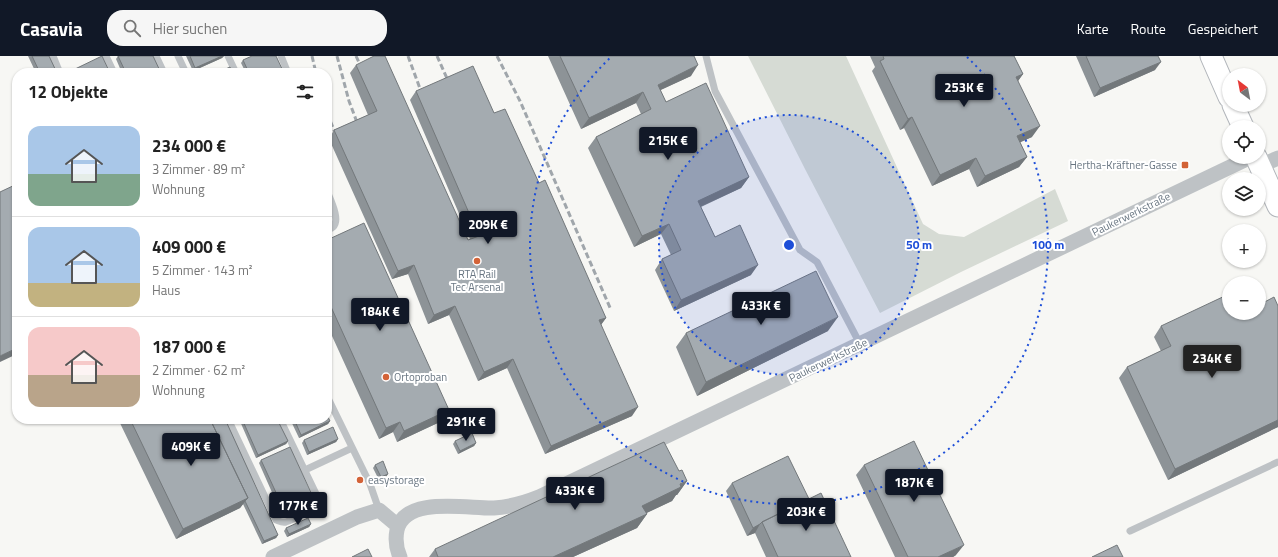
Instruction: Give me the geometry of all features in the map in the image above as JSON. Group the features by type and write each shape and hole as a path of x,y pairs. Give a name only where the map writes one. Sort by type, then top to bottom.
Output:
{"street":[{"path":"1211,56 1222,81"},
{"name":"Paukerwerkstraße","path":"398,526 408,515 423,508 443,506 479,508 500,507 518,504 539,497 860,344 1252,164"},
{"path":"1262,164 1278,206"},
{"path":"273,557 358,517 380,510 398,526 396,542 400,557"}],"lane":[{"path":"53,56 58,68"},
{"path":"106,56 112,68"},
{"path":"156,56 162,68"},
{"path":"178,56 184,68"},
{"path":"228,56 234,68"},
{"path":"281,56 286,68"},
{"path":"706,56 715,91 800,250 817,262 860,344"},
{"path":"332,204 336,220 334,227 332,228"},
{"path":"332,406 370,484 380,510"},
{"path":"230,424 276,520 286,522 313,508 319,500 282,424"},
{"path":"305,470 352,448"},
{"path":"1130,531 1278,462"}],"shaded area":[{"path":"748,56 846,56 923,224 939,234 964,237 1055,189 1068,221 961,272 880,313"}],"building":[{"path":"32,56 49,56 55,68 38,68"},
{"path":"102,56 108,68 77,68"},
{"path":"118,56 153,56 159,68 124,68"},
{"path":"190,56 222,56 195,68"},
{"path":"252,56 276,56 282,68 247,68 243,60"},
{"name":"RTA Rail Tec Arsenal","path":"374,56 385,56 468,240 479,236 416,91 473,66 494,113 505,109 539,183 545,180 606,318 599,320 638,407 551,446 513,359 484,372 455,306 434,315 414,265 398,271 334,130 377,111 356,65"},
{"path":"560,56 694,56 698,65 658,85 666,102 706,83 749,177 698,201 715,237 740,225 758,265 681,300 662,259 681,250 669,224 642,236 596,137 651,109 643,92 589,118"},
{"path":"883,56 1014,56 1023,74 1016,77 1040,126 1017,136 1027,157 985,176 976,158 940,175 912,117 908,119 880,61 884,59"},
{"path":"1086,56 1158,56 1161,62 1100,88"},
{"path":"12,186 12,350 0,356 0,192"},
{"name":"Ortoproban","path":"364,223 449,410 404,431 400,422 386,428 332,309 332,238"},
{"path":"816,271 838,317 706,382 686,333"},
{"path":"1222,297 1222,320 1266,320 1266,301 1274,297 1278,306 1278,420 1175,469 1127,367 1171,346 1161,326"},
{"path":"132,424 212,424 248,498 183,529"},
{"path":"212,424 227,424 278,535 264,541 245,501 248,498"},
{"path":"244,424 280,424 288,441 258,455"},
{"path":"296,424 324,424 301,435"},
{"path":"333,427 338,439 309,452 304,440"},
{"path":"472,433 476,443 460,451 455,441"},
{"path":"914,441 964,545 938,557 908,557 864,465"},
{"path":"664,442 679,471 682,470 687,481 680,484 681,487 642,506 647,514 553,557 438,557 435,549"},
{"path":"290,447 314,499 285,512 261,460"},
{"path":"788,456 809,499 753,528 732,483"},
{"path":"383,461 388,474 381,477 375,465"},
{"path":"821,493 851,557 778,557 762,522"},
{"path":"308,518 311,524 289,534 286,528"},
{"path":"1117,545 1123,557 1092,557"},
{"path":"368,549 372,557 352,557"}],"railway":[{"path":"312,56 315,68"},
{"path":"337,56 349,101 358,125"},
{"path":"356,56 361,67"},
{"path":"408,56 422,94"},
{"path":"437,56 449,83"},
{"path":"497,56 520,101 611,310"},
{"path":"332,125 336,135"}],"place":[{"name":"Hertha-Kräftner-Gasse","path":"1185,165"},
{"name":"RTA Rail Tec Arsenal","path":"477,261"},
{"name":"Ortoproban","path":"386,377"},
{"name":"easystorage","path":"360,480"}]}
